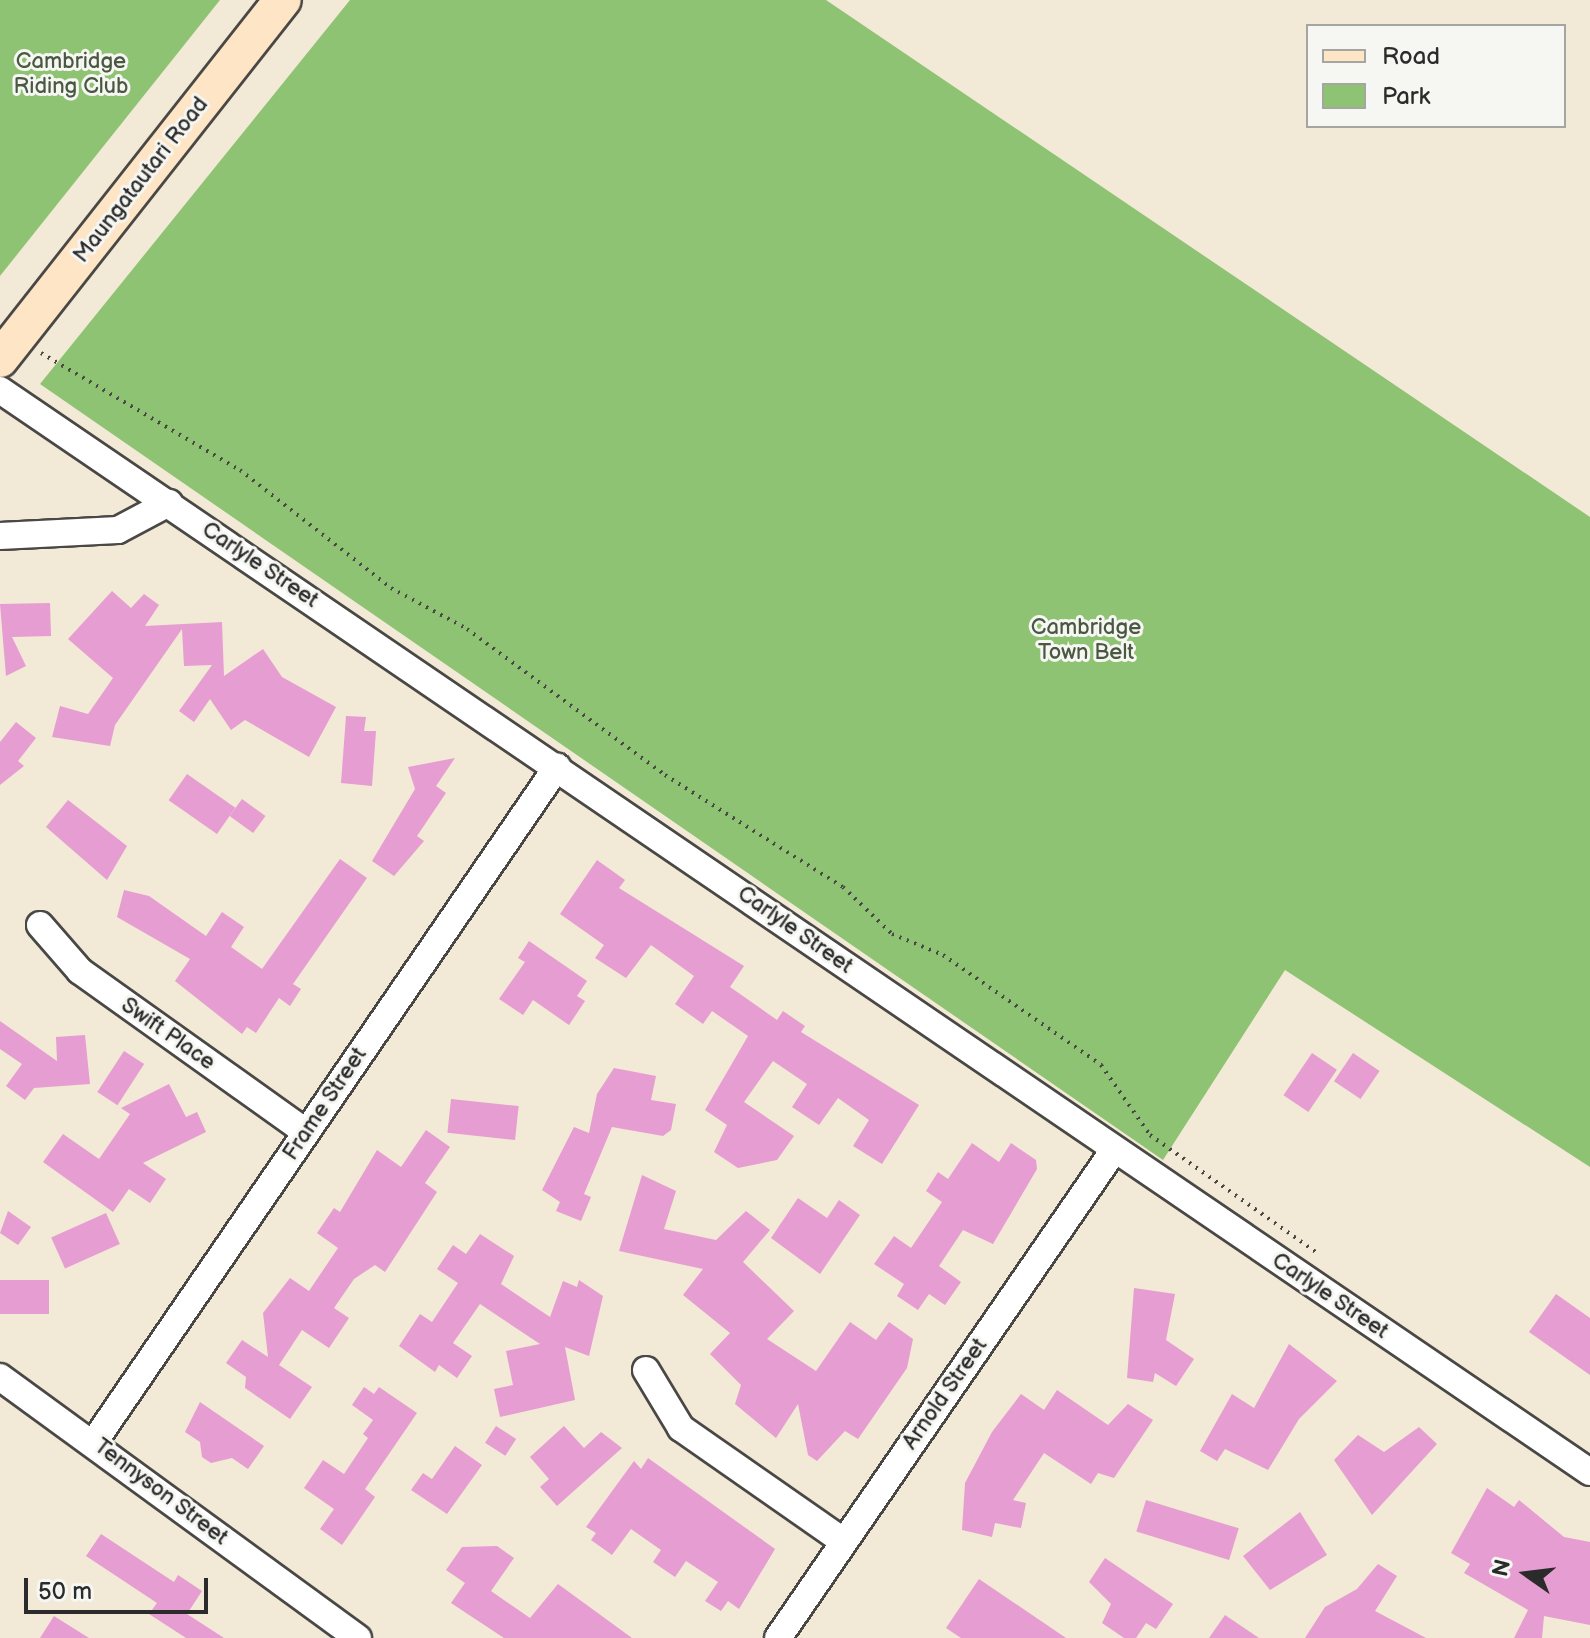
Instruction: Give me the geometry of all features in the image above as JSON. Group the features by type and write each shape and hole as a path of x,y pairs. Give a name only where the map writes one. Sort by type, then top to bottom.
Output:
{"street":[{"name":"Maungatautari Road","path":"0,359 282,0"},
{"name":"Carlyle Street","path":"0,390 1590,1472"},
{"path":"0,536 118,530 169,503"},
{"name":"Frame Street","path":"94,1442 557,767"},
{"name":"Swift Place","path":"40,925 80,971 306,1132"},
{"name":"Arnold Street","path":"778,1638 1114,1150"},
{"path":"646,1370 681,1428 843,1541"},
{"name":"Tennyson Street","path":"0,1377 94,1442 358,1638"}],"path":[{"path":"35,349 240,470 391,588 467,629 665,775 843,887 892,934 943,955 1089,1057 1118,1081 1150,1135 1329,1261"}],"green space":[{"name":"Cambridge Riding Club","path":"0,0 220,0 0,276"},
{"name":"Cambridge Town Belt","path":"350,0 826,0 1590,517 1590,1167 1285,970 1163,1160 40,384"}],"building":[{"path":"112,591 131,608 144,594 159,605 145,626 222,622 224,676 263,649 282,677 336,707 309,757 245,720 231,730 210,699 194,722 179,711 212,665 184,666 182,629 115,725 110,746 52,737 60,706 88,714 113,678 68,639"},
{"path":"50,603 51,636 12,637 26,666 6,676 0,604"},
{"path":"346,716 366,717 364,731 376,731 372,786 341,783"},
{"path":"16,722 36,738 18,761 24,766 0,785 0,742"},
{"path":"455,758 436,786 446,793 417,836 424,841 394,876 372,861 415,789 408,767"},
{"path":"187,774 235,808 217,834 169,800"},
{"path":"242,799 265,816 253,833 230,816"},
{"path":"68,800 127,846 107,880 46,827"},
{"path":"340,859 367,878 293,984 301,989 290,1006 279,998 256,1033 247,1027 242,1034 175,981 190,959 117,917 124,890 149,896 206,936 222,912 244,927 231,947 262,969"},
{"path":"597,860 625,880 619,888 744,966 730,987 777,1020 783,1011 805,1026 801,1032 919,1105 882,1164 853,1146 869,1120 838,1098 819,1125 792,1107 807,1084 773,1061 744,1102 794,1136 777,1160 738,1168 714,1152 727,1125 705,1110 748,1036 712,1011 703,1024 675,1004 694,976 651,945 626,978 595,958 604,945 560,914"},
{"path":"529,941 587,981 577,996 585,1001 569,1025 533,1000 523,1015 499,999 525,962 518,958"},
{"path":"0,1021 57,1061 56,1037 85,1035 90,1084 34,1088 25,1100 6,1086 22,1064 0,1049"},
{"path":"124,1051 144,1064 117,1105 97,1092"},
{"path":"1312,1053 1337,1070 1308,1112 1283,1095"},
{"path":"1353,1053 1380,1071 1361,1099 1334,1081"},
{"path":"614,1068 656,1076 651,1100 676,1104 671,1130 663,1136 612,1127 584,1194 591,1197 581,1221 556,1211 560,1202 542,1190 574,1127 589,1133 597,1094"},
{"path":"169,1084 186,1117 197,1112 206,1132 143,1163 166,1179 150,1203 129,1189 113,1212 43,1162 63,1134 99,1159 130,1114 121,1108"},
{"path":"451,1099 519,1106 515,1140 447,1133"},
{"path":"426,1130 450,1147 425,1183 437,1192 385,1272 375,1265 354,1279 334,1308 349,1318 329,1348 302,1330 279,1365 312,1387 290,1419 245,1388 246,1377 226,1363 242,1340 268,1357 263,1313 290,1278 309,1291 338,1248 317,1233 334,1208 340,1212 377,1150 401,1167"},
{"path":"972,1143 999,1162 1011,1143 1036,1160 1037,1169 993,1244 963,1230 939,1266 961,1282 945,1305 929,1294 918,1310 897,1296 904,1284 874,1264 894,1236 911,1248 942,1202 926,1191 938,1172 948,1179"},
{"path":"642,1175 676,1191 664,1229 716,1240 746,1211 770,1230 743,1262 794,1311 767,1339 816,1371 850,1322 876,1340 889,1322 913,1339 907,1368 858,1439 845,1431 817,1461 808,1455 798,1404 776,1438 735,1404 741,1385 710,1354 730,1333 683,1295 703,1269 619,1251"},
{"path":"798,1198 827,1218 839,1200 860,1215 820,1274 771,1238"},
{"path":"8,1211 31,1227 18,1245 0,1233"},
{"path":"106,1213 120,1244 65,1268 51,1237"},
{"path":"480,1234 514,1256 501,1284 550,1317 563,1281 577,1287 579,1280 603,1296 589,1356 565,1347 575,1400 500,1417 494,1389 513,1385 506,1351 540,1344 480,1304 453,1343 472,1356 457,1378 439,1365 435,1372 399,1346 420,1314 432,1322 458,1283 437,1269 453,1245 466,1254"},
{"path":"0,1280 49,1280 49,1314 0,1314"},
{"path":"1134,1288 1175,1294 1166,1340 1194,1359 1176,1386 1155,1373 1153,1382 1127,1378"},
{"path":"1556,1294 1590,1318 1590,1375 1529,1332"},
{"path":"1289,1344 1337,1381 1299,1419 1268,1470 1225,1449 1217,1461 1200,1451 1232,1394 1254,1408"},
{"path":"364,1387 374,1394 379,1387 417,1413 365,1489 375,1497 342,1545 320,1529 334,1509 304,1488 323,1460 344,1474 368,1438 363,1434 373,1420 352,1405"},
{"path":"1057,1390 1108,1425 1128,1404 1153,1420 1114,1478 1098,1473 1091,1484 1044,1453 1013,1500 1026,1503 1021,1528 995,1523 992,1537 962,1530 965,1483 992,1432 1021,1394 1044,1410"},
{"path":"200,1402 264,1446 248,1469 232,1458 211,1463 202,1457 200,1442 185,1432"},
{"path":"496,1426 516,1439 505,1456 485,1443"},
{"path":"564,1426 584,1448 601,1432 622,1448 557,1506 540,1487 549,1479 530,1457"},
{"path":"1419,1427 1437,1444 1372,1515 1334,1460 1358,1435 1384,1452"},
{"path":"455,1446 482,1465 447,1514 411,1490 423,1473 432,1479"},
{"path":"648,1458 775,1549 739,1609 728,1601 721,1611 705,1601 718,1582 686,1561 675,1577 653,1562 661,1550 631,1529 612,1555 591,1540 596,1533 586,1527 634,1461 641,1469"},
{"path":"1487,1488 1514,1507 1519,1500 1564,1537 1590,1542 1590,1625 1544,1616 1542,1638 1514,1638 1528,1610 1464,1573 1470,1564 1451,1553"},
{"path":"1146,1500 1239,1528 1229,1560 1136,1532"},
{"path":"1300,1512 1327,1555 1270,1590 1243,1556"},
{"path":"101,1534 174,1582 178,1575 202,1591 187,1614 224,1638 186,1638 149,1614 157,1603 86,1556"},
{"path":"497,1546 514,1558 491,1591 530,1618 558,1584 632,1638 504,1638 451,1603 465,1583 446,1570 462,1547"},
{"path":"1105,1558 1173,1604 1156,1629 1146,1623 1136,1638 1124,1638 1102,1623 1111,1604 1089,1582"},
{"path":"1378,1564 1397,1576 1375,1611 1426,1638 1305,1638 1325,1607 1357,1589"},
{"path":"979,1579 1066,1638 961,1638 946,1628"},
{"path":"1225,1615 1259,1638 1209,1638"},
{"path":"54,1616 89,1638 40,1638"}]}
